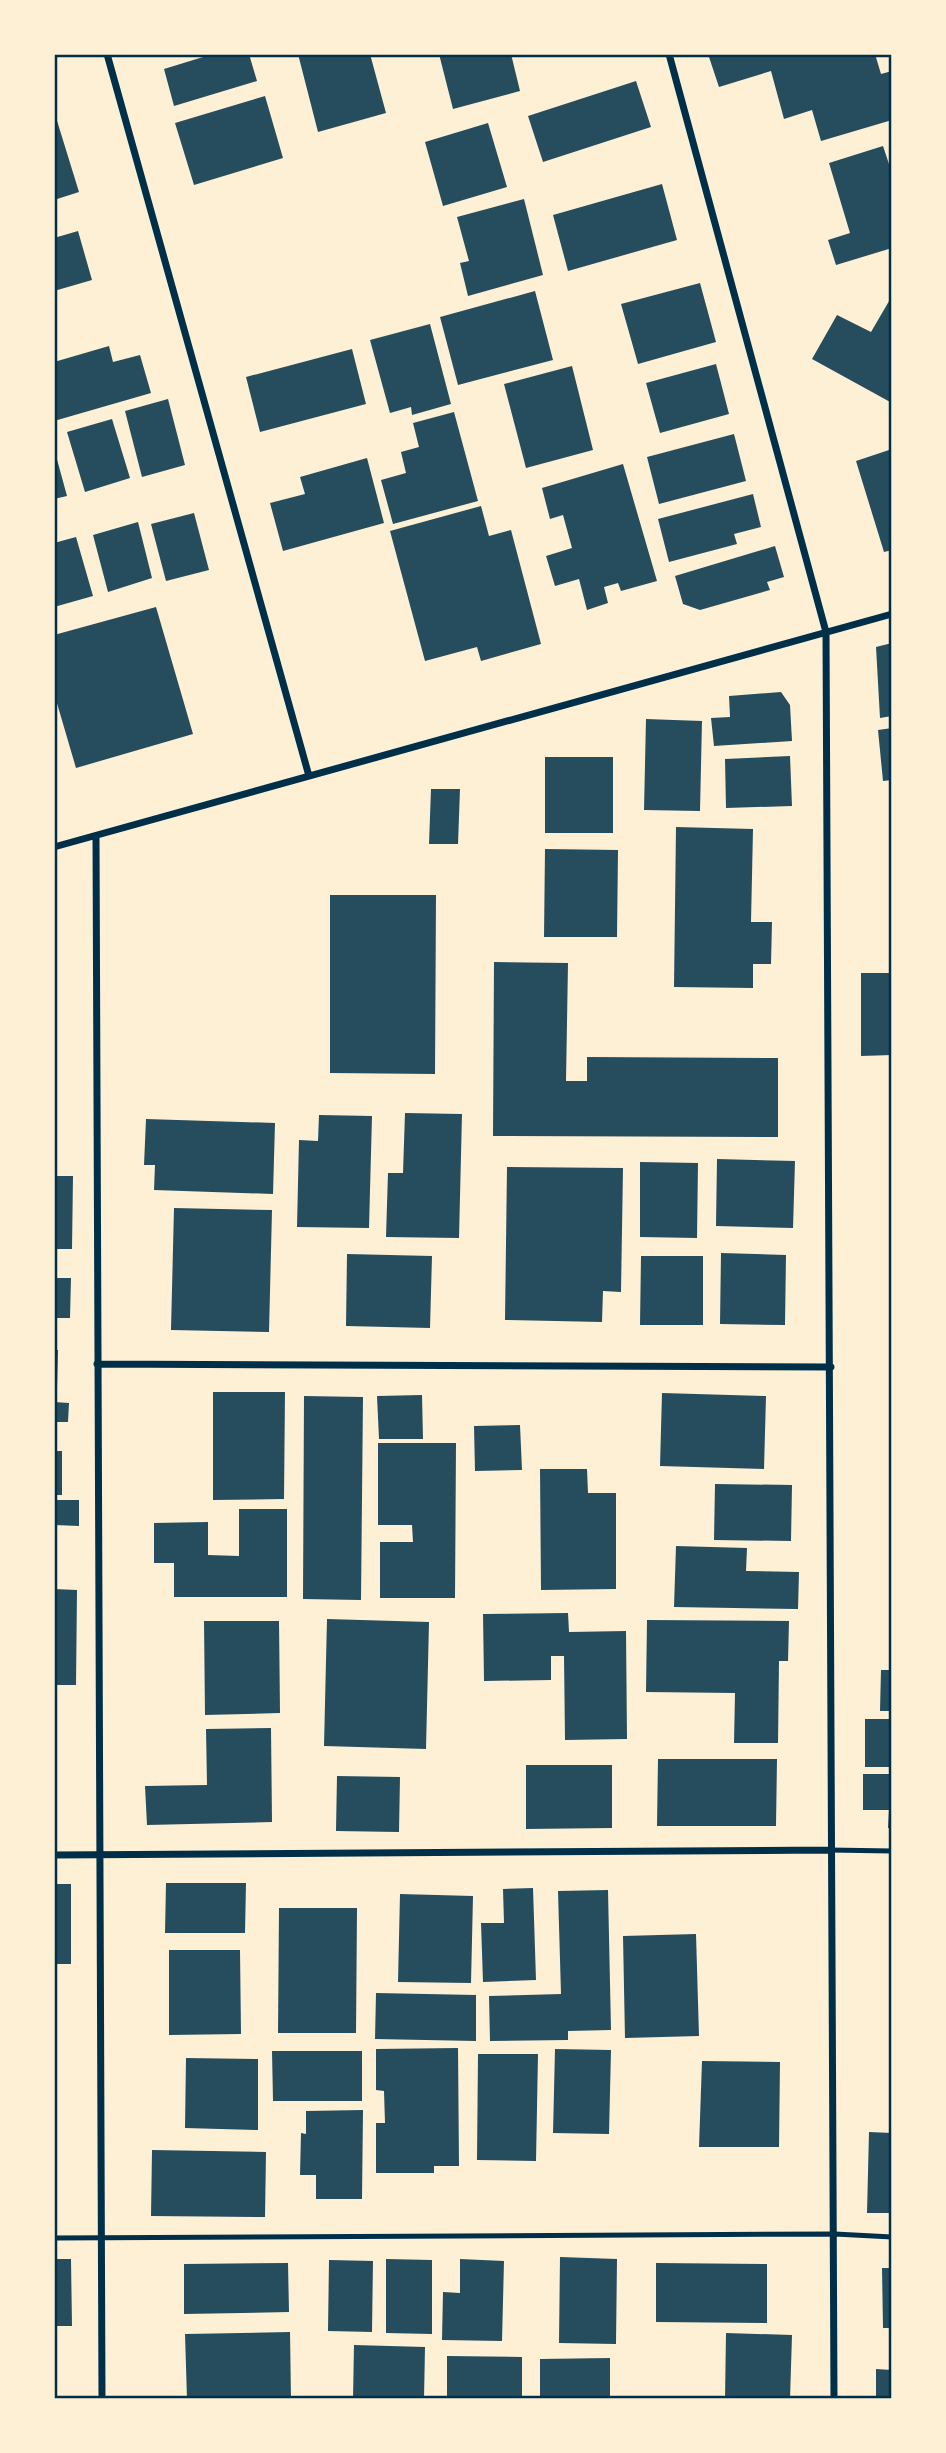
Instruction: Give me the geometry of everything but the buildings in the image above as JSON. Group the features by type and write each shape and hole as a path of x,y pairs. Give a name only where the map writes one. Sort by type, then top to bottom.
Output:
{"street":[{"path":"107,54 309,776"},
{"path":"668,54 826,632 831,1367 829,1850 835,2234 834,2399"},
{"path":"54,847 892,614"},
{"path":"96,836 102,2399"},
{"path":"97,1364 831,1367"},
{"path":"54,1855 829,1850"}],"lane":[{"path":"829,1850 892,1851"},
{"path":"54,2238 835,2234 892,2237"}]}
